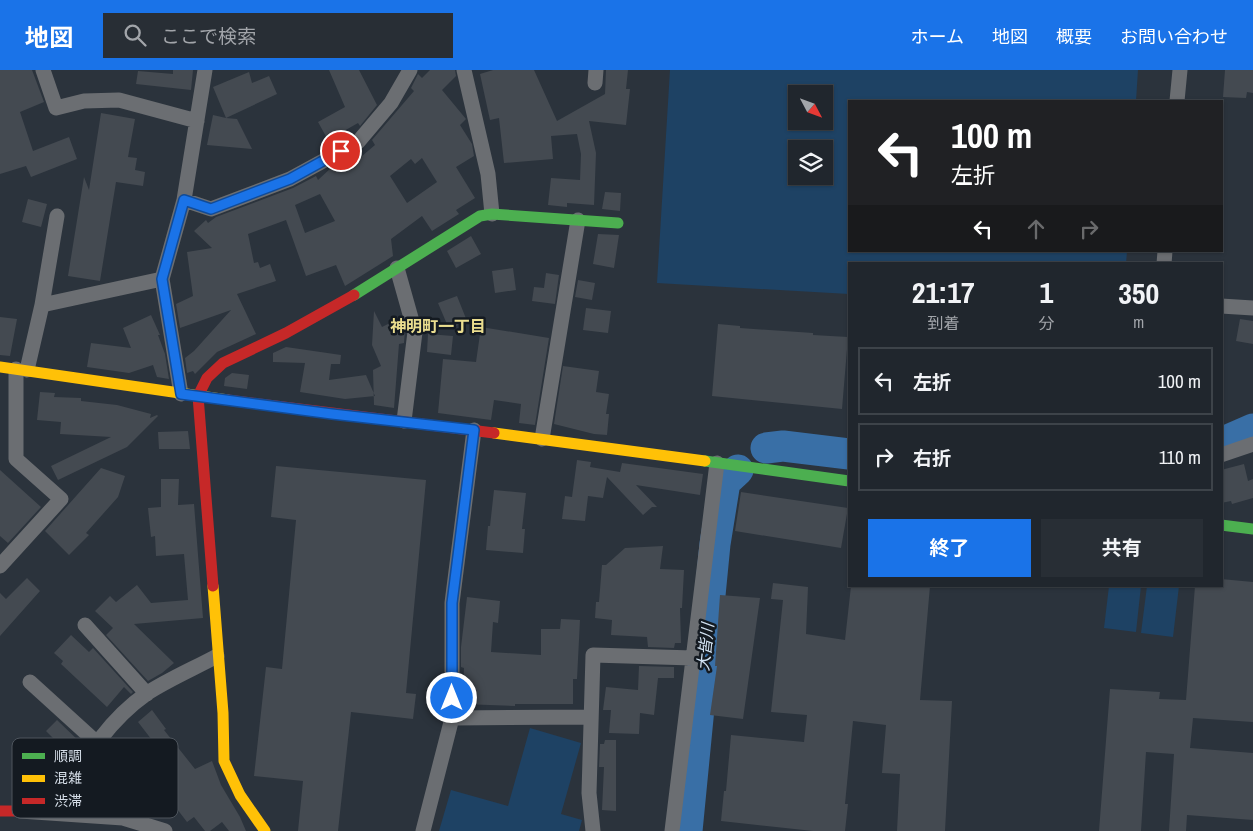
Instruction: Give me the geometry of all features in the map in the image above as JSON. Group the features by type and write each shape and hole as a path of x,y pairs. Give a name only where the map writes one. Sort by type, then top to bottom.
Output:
{"street":[{"path":"43,70 56,108 84,101 119,100 196,122"},
{"path":"181,394 162,279 184,200 205,70"},
{"path":"184,200 211,209 290,179 358,142 391,103 410,70"},
{"path":"464,70 488,174 492,214"},
{"path":"1177,100 1180,70"},
{"path":"265,831 240,795 224,761 223,713 217,656 198,396 207,378 223,363 286,333 351,297 480,216 492,214 618,223"},
{"path":"1,562 61,499 16,458 21,370 42,305 57,216"},
{"path":"542,439 578,220"},
{"path":"397,268 415,332 404,421"},
{"path":"42,305 162,279"},
{"path":"1223,306 1253,308"},
{"path":"0,367 181,394 474,430 848,481"},
{"path":"423,831 452,718 452,603 474,430"},
{"path":"1223,454 1253,444"},
{"path":"672,831 717,463"},
{"path":"1223,525 1253,528"},
{"path":"85,625 147,694"},
{"path":"593,831 589,793 593,655 693,658"},
{"path":"99,738 116,719 147,694 217,656"},
{"path":"30,682 92,738"},
{"path":"452,718 591,717"},
{"path":"123,818 165,831"}],"shaded area":[{"path":"670,70 1138,70 1136,100 848,100 848,252 1127,252 1126,262 848,262 848,294 657,283"},
{"path":"1109,587 1141,587 1136,632 1104,628"},
{"path":"1147,587 1179,587 1173,637 1141,633"},
{"path":"530,728 581,743 561,814 582,820 579,831 439,831 451,790 508,806"}],"building":[{"path":"0,70 32,70 44,102 20,112 33,151 69,137 77,159 31,177 26,166 0,174"},
{"path":"173,70 193,70 191,90 136,84 138,71 173,74"},
{"path":"329,70 359,70 377,105 360,126 358,123 328,140 318,122 345,107"},
{"path":"430,70 455,70 456,76 442,90 466,119 460,125 472,144 474,156 456,167 475,198 456,210 459,214 432,231 422,216 391,239 393,256 345,286 336,265 306,276 286,220 248,234 254,263 258,262 260,268 270,264 276,281 237,294 256,334 217,352 195,374 193,371 187,373 185,358 194,351 231,310 180,328 176,304 193,296 187,252 212,248 194,231 206,220 208,223 216,217 293,188 316,176 318,180 332,167 350,157 355,162 375,145 372,140 414,91 411,88 418,74 422,78","holes":["422,158 437,182 407,203 390,176 411,159 415,164","320,194 335,221 305,233 295,205"]},
{"path":"493,70 534,70 557,121 605,94 606,70 628,70 626,89 630,89 626,125 589,121 596,153 594,205 567,203 567,207 548,205 551,178 580,180 581,154 577,134 551,136 553,159 504,163 499,118 490,120 480,74"},
{"path":"1225,70 1253,70 1253,93 1247,92 1246,98 1223,97"},
{"path":"249,72 252,83 269,76 277,94 226,118 213,87"},
{"path":"101,113 135,119 128,157 137,158 135,170 145,172 143,186 116,182 100,281 68,276 84,177 89,190"},
{"path":"213,115 237,119 252,149 207,145"},
{"path":"605,192 621,193 620,211 602,209"},
{"path":"28,199 47,204 41,227 22,222"},
{"path":"598,234 619,235 614,268 593,264"},
{"path":"471,236 481,254 456,268 447,251"},
{"path":"513,268 516,290 495,293 492,271"},
{"path":"546,273 559,275 555,304 532,301 534,287 544,288"},
{"path":"578,280 595,283 592,300 575,297"},
{"path":"457,296 467,321 449,329 438,303"},
{"path":"586,308 611,311 608,333 583,330"},
{"path":"374,311 382,327 390,323 403,322 405,331 404,343 399,344 394,408 374,405 373,370 381,366 372,345"},
{"path":"151,315 160,335 158,335 165,354 169,379 157,377 153,365 129,373 87,367 91,343 131,348 123,328"},
{"path":"0,317 17,319 10,356 0,355"},
{"path":"1240,319 1253,321 1253,344 1236,341"},
{"path":"718,324 740,326 740,328 848,337 842,409 712,396"},
{"path":"481,327 549,338 535,425 519,423 521,404 494,400 491,420 438,413 443,359 476,362"},
{"path":"428,334 453,336 451,355 427,352"},
{"path":"286,347 341,355 340,364 331,364 329,380 366,375 375,396 345,399 300,392 305,363 273,362 273,353"},
{"path":"563,366 599,371 596,392 609,394 606,414 609,414 607,435 594,434 554,424"},
{"path":"232,373 249,375 247,389 224,386 225,378"},
{"path":"40,392 55,393 54,397 81,398 81,401 117,405 151,414 150,418 158,416 127,447 58,480 51,466 111,437 60,434 61,422 37,420"},
{"path":"188,431 190,449 159,449 158,432"},
{"path":"577,460 591,462 590,467 620,472 622,463 703,474 700,495 636,485 657,507 652,507 643,515 607,477 603,498 588,496 585,521 562,519 565,496 572,497"},
{"path":"1244,464 1248,481 1253,479 1253,498 1232,504 1231,501 1223,503 1223,469"},
{"path":"276,466 426,480 406,693 416,694 413,719 351,712 338,831 298,831 303,781 254,776 266,667 282,669 296,520 271,517"},
{"path":"101,468 125,476 118,497 86,533 89,535 69,555 45,531"},
{"path":"0,470 41,507 8,543 0,536"},
{"path":"161,479 179,479 178,505 194,504 203,618 134,624 174,663 148,681 106,635 113,628 95,611 110,596 116,602 137,585 151,603 188,600 184,554 156,556 155,536 151,537 148,508 161,507"},
{"path":"494,490 526,493 522,529 525,529 523,553 486,550"},
{"path":"741,492 848,508 841,548 735,531"},
{"path":"663,546 660,569 684,570 682,608 680,608 681,643 675,643 674,648 648,647 647,637 611,635 612,620 595,618 596,602 599,602 602,565 606,565 625,548"},
{"path":"27,578 40,591 0,636 0,593 6,599"},
{"path":"1223,579 1253,582 1253,722 1193,718 1190,748 1253,753 1253,820 1187,815 1186,831 1169,831 1174,754 1146,752 1141,831 1099,831 1110,689 1160,692 1159,699 1186,700 1195,587 1223,587"},
{"path":"773,583 808,587 806,634 845,640 851,587 930,587 920,700 952,701 945,831 897,831 900,774 882,773 886,725 853,721 845,804 848,804 845,831 813,831 721,821 724,791 726,791 731,735 804,742 807,715 771,712 783,600 771,599"},
{"path":"720,595 760,598 743,719 710,715 717,666 715,666"},
{"path":"467,597 500,601 498,623 493,622 491,652 541,655 541,629 560,629 561,619 580,620 577,679 573,679 573,704 515,704 515,706 462,704 464,668 461,667 461,647"},
{"path":"71,635 89,652 93,648 133,692 131,694 124,687 107,707 61,664 63,661 54,653"},
{"path":"639,666 674,667 674,678 658,678 654,715 640,713 639,734 609,733 611,710 603,710 606,687 638,690"},
{"path":"152,710 170,738 150,738 138,722"},
{"path":"57,720 76,738 53,738 46,731"},
{"path":"605,740 616,740 616,811 602,810 604,767 599,767 600,744 604,744"},
{"path":"178,748 195,769 212,761 221,785 246,831 229,831 222,822 210,831 205,831 194,817 187,822 178,810"}],"waterway":[{"name":"大皆川","path":"1223,442 1253,429"},
{"name":"大皆川","path":"766,448 783,446 848,454"},
{"name":"大皆川","path":"687,831 715,544 725,482 738,470"}],"traffic: fast":[{"path":"354,295 480,216 492,214 618,223"},
{"path":"705,461 848,481"},
{"path":"1223,525 1253,529"}],"traffic: slow":[{"path":"0,367 228,400"},
{"path":"494,433 705,461"},
{"path":"213,586 223,713 224,761 240,795 265,831"}],"traffic: jam":[{"path":"213,586 198,396 207,378 223,363 286,333 354,295"},
{"path":"228,400 494,433"},
{"path":"0,811 12,811"}],"district":[{"name":"神明町一丁目","path":"438,326"}],"route":[{"path":"341,151 290,179 211,209 184,200 162,279 181,394 474,430 452,603 452,698"}]}
